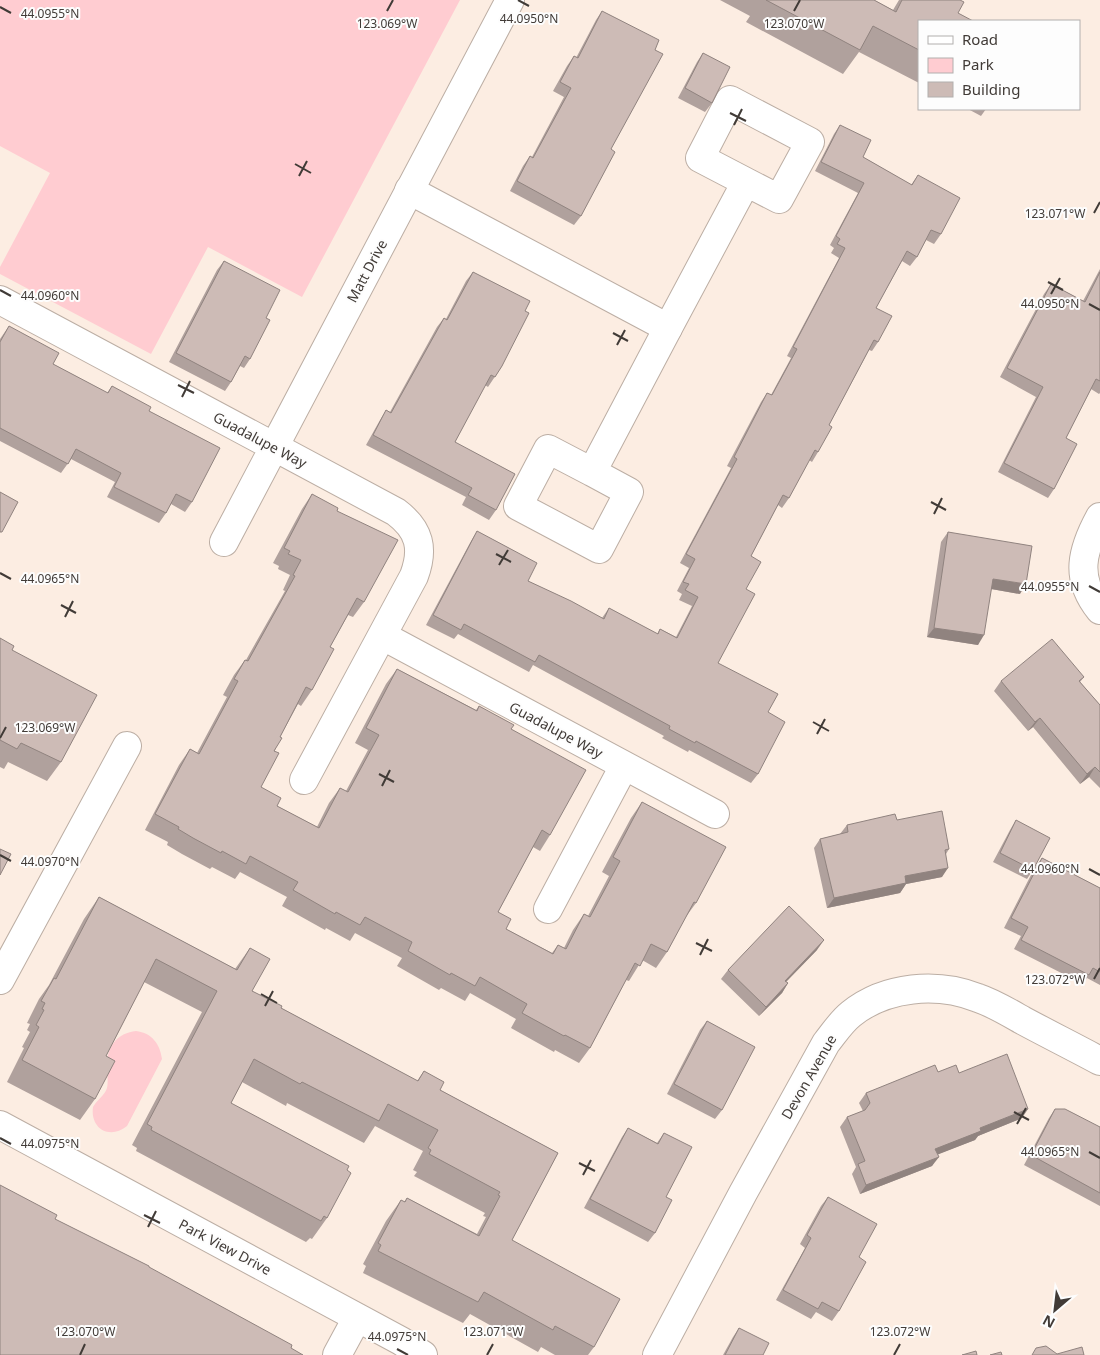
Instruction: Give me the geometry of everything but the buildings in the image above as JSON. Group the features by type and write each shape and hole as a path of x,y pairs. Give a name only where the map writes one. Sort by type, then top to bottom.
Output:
{"street":[{"name":"Matt Drive","path":"224,542 510,0"},
{"path":"592,472 746,182"},
{"path":"409,190 668,328"},
{"name":"Guadalupe Way","path":"0,300 396,512 406,519 412,527 420,547 418,568 304,780"},
{"path":"1100,517 1090,535 1083,558 1083,577 1088,592 1100,610"},
{"name":"Guadalupe Way","path":"383,636 715,814"},
{"path":"0,980 126,746"},
{"path":"548,909 624,766"},
{"name":"Devon Avenue","path":"657,1355 826,1043 839,1026 852,1014 882,997 900,991 923,988 949,990 978,998 1100,1061"},
{"name":"Park View Drive","path":"0,1125 423,1355"},
{"path":"337,1355 357,1318"}],"green space":[{"path":"0,0 460,0 302,297 208,247 151,354 0,274 0,267 50,173 0,146"},
{"path":"136,1031 147,1034 154,1040 162,1059 127,1126 121,1130 108,1132 102,1130 95,1121 93,1107 107,1088 107,1063 112,1045 124,1034"}]}
